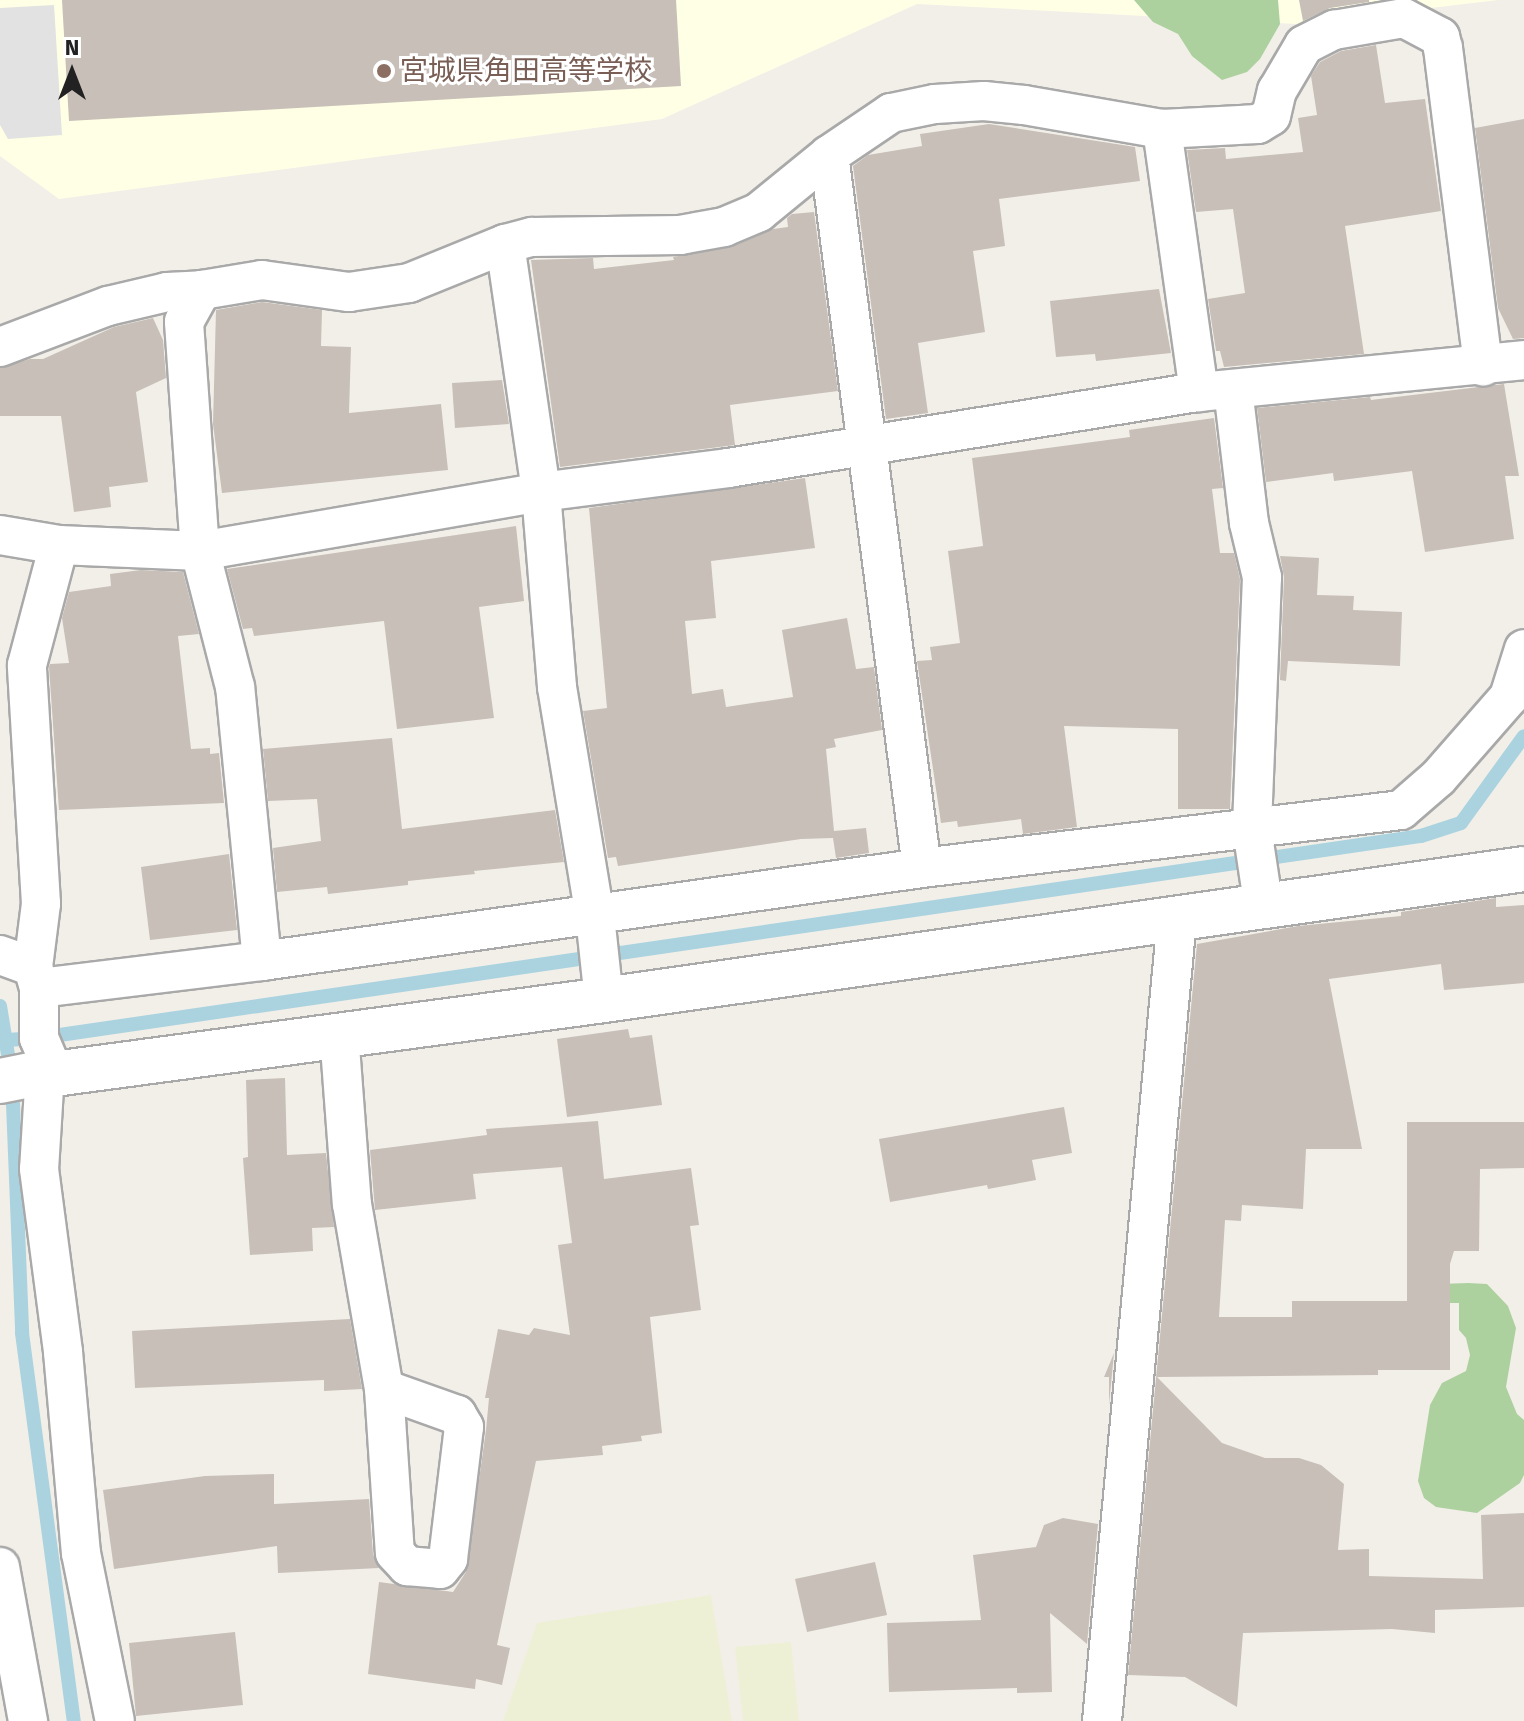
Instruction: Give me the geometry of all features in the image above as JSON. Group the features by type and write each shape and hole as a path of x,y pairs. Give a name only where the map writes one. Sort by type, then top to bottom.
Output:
{"street":[{"path":"0,347 108,306 167,292 202,290 262,280 349,292 409,283 505,244 559,235 624,238 680,235 724,227 759,212 829,155 891,113 935,104 984,101 1024,105 1162,129 1266,121 1277,91 1304,45 1334,30 1404,18 1440,37 1483,366"},
{"path":"1162,129 1216,390 1262,577 1252,829 1264,908"},
{"path":"829,155 922,868"},
{"path":"505,244 541,492 557,687 595,916 604,1000"},
{"path":"202,290 184,322 200,551 235,687 262,961"},
{"path":"0,535 59,545 200,551 541,492 728,468 1216,390 1524,360"},
{"path":"59,545 27,665 41,904 24,970 50,1073 39,1169 63,1352 81,1553 115,1721"},
{"path":"24,970 262,961 922,868 1401,810 1438,778 1509,697 1524,649"},
{"path":"0,1081 339,1033 604,1000 1524,869"},
{"path":"1102,1721 1177,918"},
{"path":"339,1033 352,1204 384,1389"},
{"path":"0,1567 28,1721"}],"shaded area":[{"name":"宮城県角田高等学校","path":"0,0 1498,0 1296,24 917,4 662,119 59,199 0,156"},
{"path":"54,5 62,135 8,139 0,125 0,8"},
{"path":"711,1595 732,1721 503,1721 537,1623"},
{"path":"791,1642 799,1721 743,1721 735,1647"}],"green space":[{"path":"1134,0 1278,0 1280,24 1260,59 1247,72 1222,80 1192,56 1178,34 1153,22"},
{"path":"1439,1284 1487,1284 1508,1306 1516,1328 1506,1387 1517,1414 1524,1420 1524,1475 1520,1483 1477,1513 1436,1507 1424,1498 1418,1481 1430,1405 1442,1383 1466,1371 1470,1355 1466,1338 1459,1330 1459,1303 1438,1303"}],"building":[{"path":"62,0 676,0 681,86 69,121"},
{"path":"1299,0 1369,2 1330,8 1303,21"},
{"path":"1376,45 1385,103 1425,99 1441,211 1345,226 1364,354 1224,367 1220,351 1216,351 1208,299 1245,293 1233,209 1196,212 1187,150 1225,148 1226,159 1303,152 1298,118 1317,115 1311,76 1320,62 1341,51"},
{"path":"1524,119 1524,338 1513,339 1498,308 1475,128"},
{"path":"989,124 1135,147 1140,181 999,199 1005,246 973,251 985,332 918,343 928,413 886,419 853,166 868,155 922,146 920,134"},
{"path":"814,212 838,391 730,405 735,445 560,467 531,260 593,258 594,269 674,260 673,257 732,247 773,229 788,227 787,218 792,214"},
{"path":"1159,289 1171,353 1096,361 1095,354 1056,357 1050,301"},
{"path":"262,302 322,310 321,346 351,347 349,413 441,404 448,470 222,493 213,424 216,310"},
{"path":"153,318 163,340 166,378 136,392 148,482 109,487 111,507 74,512 61,416 0,416 0,368 30,359 43,359 114,327"},
{"path":"502,380 509,424 455,428 452,383"},
{"path":"1504,384 1519,476 1505,476 1514,539 1425,552 1412,471 1334,481 1333,473 1266,482 1257,408 1370,397 1371,400"},
{"path":"1214,418 1223,488 1212,489 1220,553 1234,553 1240,579 1230,809 1178,809 1178,729 1064,726 1077,827 1023,834 1021,819 958,827 957,821 941,823 917,661 932,660 930,647 960,643 948,551 983,546 972,458 1130,437 1129,430"},
{"path":"805,478 815,548 711,561 716,618 685,621 692,694 723,689 726,707 793,697 782,630 847,618 856,669 874,667 882,730 834,739 836,747 826,749 834,831 866,828 869,853 836,858 833,838 801,839 618,866 616,857 608,858 583,711 607,708 589,508"},
{"path":"516,526 524,601 479,607 494,718 397,729 384,621 254,636 252,628 243,629 227,569"},
{"path":"1280,556 1319,558 1317,595 1354,596 1353,610 1402,612 1400,666 1288,661 1286,681 1280,680 1284,577"},
{"path":"141,570 183,572 199,634 178,636 191,749 210,748 210,754 219,753 224,803 59,810 49,667 50,664 69,663 62,618 69,592 111,586 110,574"},
{"path":"392,738 402,829 555,810 564,862 474,871 475,874 408,881 408,885 328,894 327,887 277,892 273,848 321,841 317,799 268,801 263,749"},
{"path":"229,854 237,930 150,940 141,867"},
{"path":"1496,898 1496,907 1524,905 1524,983 1444,990 1441,964 1329,979 1362,1149 1306,1149 1303,1209 1242,1205 1241,1221 1225,1220 1219,1317 1292,1317 1292,1301 1407,1301 1407,1122 1524,1122 1524,1168 1480,1169 1479,1251 1454,1251 1450,1264 1450,1370 1378,1370 1378,1375 1157,1377 1222,1443 1265,1458 1299,1458 1321,1465 1344,1484 1338,1550 1369,1549 1369,1576 1483,1579 1481,1515 1524,1513 1524,1607 1435,1610 1435,1633 1392,1629 1243,1633 1237,1707 1185,1677 1128,1675 1197,944 1298,926 1401,916 1401,912"},
{"path":"628,1029 630,1038 652,1035 662,1105 567,1117 557,1039"},
{"path":"285,1078 287,1155 326,1153 334,1227 312,1228 313,1251 250,1255 243,1158 248,1157 246,1080"},
{"path":"1064,1107 1072,1153 1032,1160 1036,1180 890,1202 879,1139"},
{"path":"598,1121 604,1179 691,1168 699,1225 690,1226 701,1310 650,1317 662,1433 641,1436 642,1441 602,1446 603,1455 536,1461 497,1645 510,1648 502,1685 476,1679 475,1689 368,1674 379,1582 453,1592 466,1572 486,1430 489,1398 485,1398 498,1329 529,1335 534,1328 570,1335 558,1245 572,1243 562,1167 473,1174 476,1199 375,1210 370,1150 487,1135 486,1129"},
{"path":"350,1319 362,1389 324,1391 324,1380 135,1388 132,1331"},
{"path":"1114,1353 1109,1405 1109,1377 1104,1377"},
{"path":"274,1474 274,1504 369,1499 373,1554 379,1568 278,1573 277,1546 114,1569 103,1490 205,1476"},
{"path":"1063,1518 1098,1524 1087,1644 1050,1613 1052,1692 1017,1693 1017,1688 889,1692 887,1623 981,1620 973,1555 1036,1547 1044,1525"},
{"path":"875,1562 887,1615 807,1632 795,1579"},
{"path":"235,1632 243,1705 136,1716 129,1643"}],"waterway":[{"path":"8,1040 39,1038 1421,836 1461,823 1524,736"},
{"path":"0,1006 12,1079 22,1333 74,1721"}],"place":[{"name":"宮城県角田高等学校","path":"384,71"}]}
